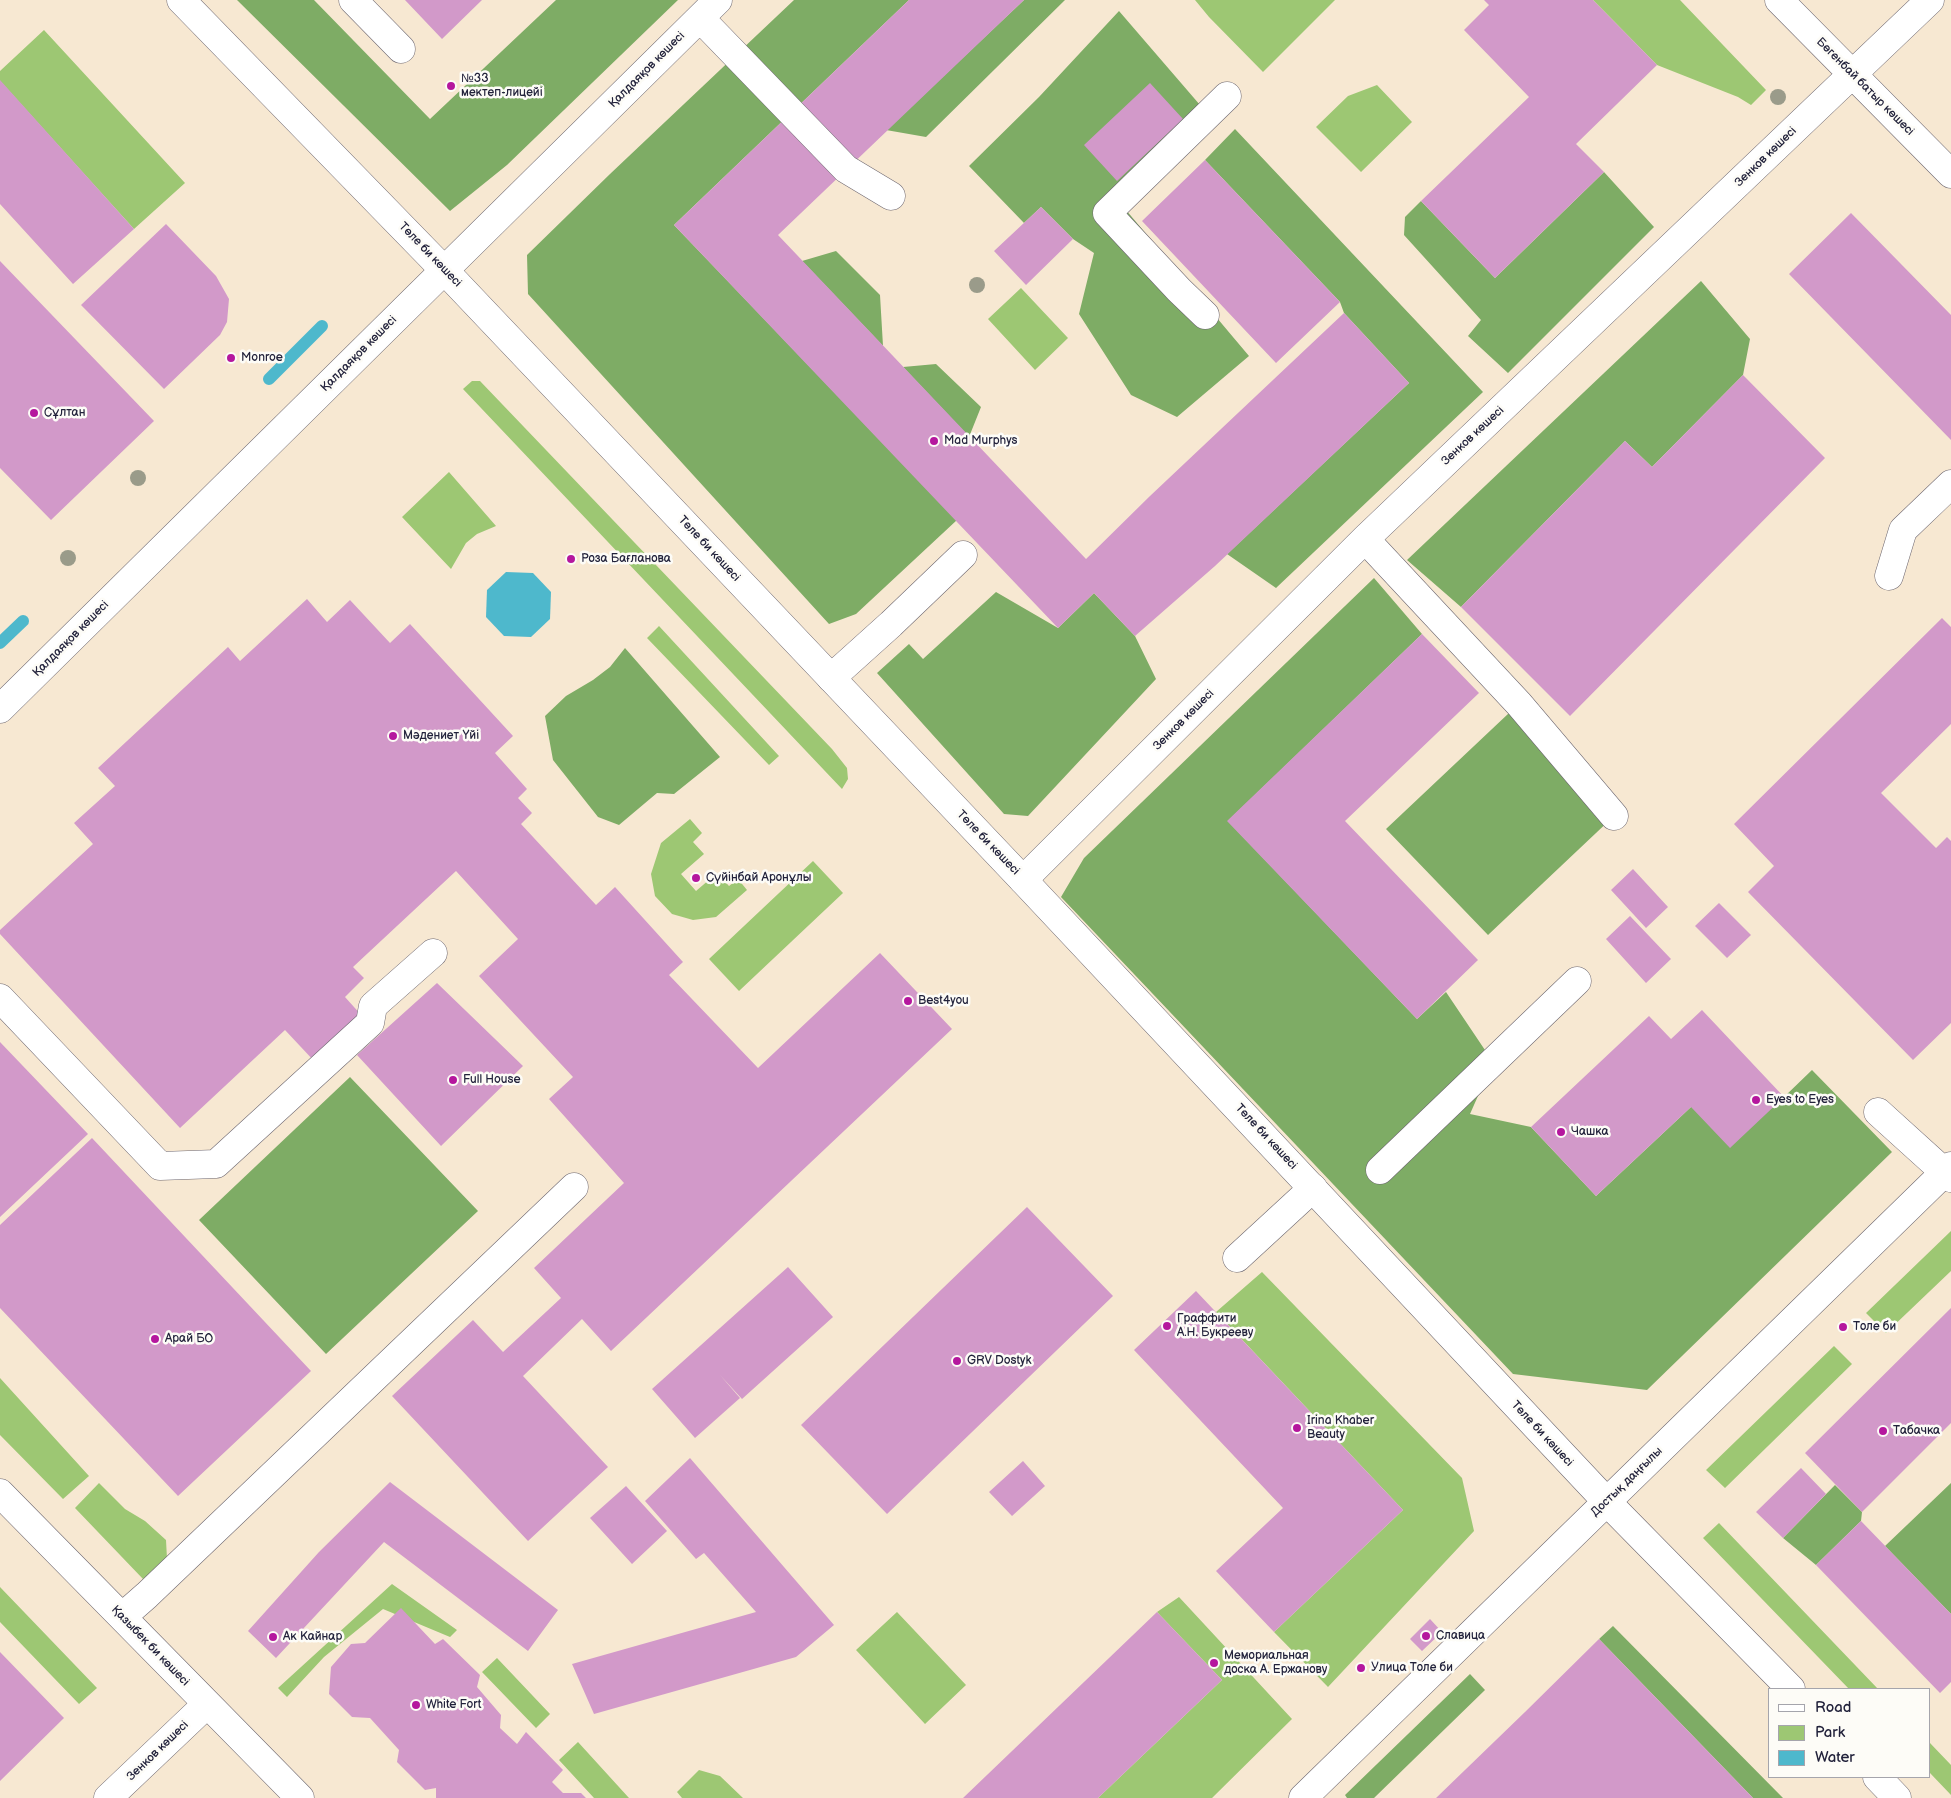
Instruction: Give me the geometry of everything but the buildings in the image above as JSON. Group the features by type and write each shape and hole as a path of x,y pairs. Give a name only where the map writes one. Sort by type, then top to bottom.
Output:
{"main road":[{"name":"Төле би көшесі","path":"181,0 444,270 1024,880 1607,1502 1790,1688"},
{"path":"353,0 401,49"},
{"name":"Бөгенбай батыр көшесі","path":"1779,0 1951,174"},
{"name":"Зенков көшесі","path":"1024,880 1365,539 1930,0"},
{"name":"Қалдаяқов көшесі","path":"0,710 709,9"},
{"path":"709,9 846,168 891,196"},
{"path":"1206,315 1179,290 1107,213 1227,96"},
{"path":"1889,576 1903,530 1951,484"},
{"path":"1365,539 1519,704 1614,816"},
{"path":"831,678 963,555"},
{"path":"0,998 160,1166 216,1164 370,1022 373,1006 433,953"},
{"path":"1380,1170 1577,981"},
{"path":"1878,1112 1949,1172"},
{"name":"Достық даңғылы","path":"1306,1797 1555,1551 1949,1172"},
{"path":"122,1617 155,1589 574,1187"},
{"path":"1237,1258 1313,1188"},
{"name":"Қазыбек би көшесі","path":"0,1493 300,1798"},
{"name":"Зенков көшесі","path":"108,1798 207,1704"},
{"path":"1877,1778 1897,1798"}],"green space":[{"path":"237,0 314,0 430,119 556,0 678,0 507,165 450,211"},
{"path":"794,0 909,0 674,225 957,520 856,614 829,624 528,294 527,255"},
{"path":"1024,0 1065,0 926,137 886,130"},
{"path":"1195,0 1335,0 1263,72"},
{"path":"1593,0 1680,0 1766,90 1751,105 1738,97 1657,65"},
{"path":"1119,11 1200,105 1126,210 1249,356 1177,417 1131,395 1079,314 1094,253 1073,239 1041,207 1024,223 969,166 1039,97"},
{"path":"44,30 185,183 134,229 0,81 0,71"},
{"path":"1377,85 1412,122 1361,172 1316,127 1348,96"},
{"path":"1235,129 1483,392 1276,588 1227,554 1409,383 1344,313 1340,302 1205,160"},
{"path":"1604,172 1654,227 1508,373 1468,336 1481,320 1404,235 1405,217 1421,201 1495,278"},
{"path":"836,251 880,295 883,346 802,261"},
{"path":"1701,281 1750,339 1743,375 1652,467 1625,441 1461,607 1407,560"},
{"path":"1021,288 1068,338 1035,370 988,319"},
{"path":"936,364 981,407 969,437 903,367"},
{"path":"472,381 480,381 832,749 847,768 848,779 842,789 463,389"},
{"path":"449,472 496,526 477,534 466,543 451,569 402,517"},
{"path":"1374,578 1422,634 1228,821 1417,1019 1446,992 1493,1062 1470,1114 1531,1127 1596,1196 1691,1107 1784,1097 1812,1070 1892,1152 1647,1390 1513,1374 1061,897 1084,858"},
{"path":"996,592 1058,628 1094,593 1135,636 1156,679 1028,816 1004,814 877,673 909,644 923,659"},
{"path":"659,626 779,756 769,765 647,638"},
{"path":"625,648 720,757 674,794 657,793 619,825 598,817 553,760 545,716 566,696 610,667"},
{"path":"1509,713 1614,816 1488,935 1386,829"},
{"path":"690,819 702,833 693,842 704,854 681,874 696,891 717,873 729,886 738,879 747,890 716,917 693,920 672,914 655,896 651,874 661,843"},
{"path":"813,861 843,893 739,991 709,959"},
{"path":"350,1077 478,1211 326,1354 199,1220"},
{"path":"1951,1231 1951,1271 1886,1333 1866,1313"},
{"path":"1262,1272 1462,1478 1474,1531 1328,1687 1274,1632 1403,1510 1216,1312"},
{"path":"1834,1346 1852,1364 1725,1488 1706,1470"},
{"path":"0,1378 89,1476 63,1499 0,1435"},
{"path":"99,1483 125,1509 145,1521 166,1540 167,1559 143,1579 75,1508"},
{"path":"1951,1483 1951,1614 1885,1546"},
{"path":"1835,1485 1862,1512 1861,1521 1816,1565 1783,1538"},
{"path":"1719,1523 1877,1688 1848,1688 1703,1538"},
{"path":"392,1584 457,1630 450,1637 383,1609 324,1657 287,1697 278,1688"},
{"path":"0,1587 97,1688 79,1704 0,1622"},
{"path":"1179,1597 1292,1719 1212,1798 1098,1798 1222,1680 1157,1612"},
{"path":"897,1612 966,1685 925,1724 856,1650"},
{"path":"1613,1626 1783,1798 1753,1798 1599,1639"},
{"path":"497,1658 550,1714 536,1728 482,1672"},
{"path":"1470,1674 1485,1690 1374,1798 1347,1798 1345,1795"},
{"path":"578,1742 629,1798 594,1798 559,1760"},
{"path":"1931,1744 1951,1765 1951,1795 1931,1774"},
{"path":"699,1770 720,1776 743,1798 682,1798 677,1792"}],"water":[{"path":"506,572 533,573 551,592 550,619 531,637 504,636 486,617 487,590"}],"waterway":[{"path":"269,379 322,326"},
{"path":"0,643 23,621"}],"place":[{"name":"№33 мектеп-лицейі","path":"451,86"},
{"name":"Monroe","path":"231,358"},
{"name":"Сұлтан","path":"34,413"},
{"name":"Mad Murphys","path":"934,441"},
{"name":"Роза Бағланова","path":"571,559"},
{"name":"Мәдениет Үйі","path":"393,736"},
{"name":"Сүйінбай Аронұлы","path":"696,878"},
{"name":"Best4you","path":"908,1001"},
{"name":"Full House","path":"453,1080"},
{"name":"Eyes to Eyes","path":"1756,1100"},
{"name":"Чашка","path":"1561,1132"},
{"name":"Граффити А.Н. Букрееву","path":"1167,1326"},
{"name":"Толе би","path":"1843,1327"},
{"name":"Арай БО","path":"155,1339"},
{"name":"GRV Dostyk","path":"957,1361"},
{"name":"Irina Khaber Beauty","path":"1297,1428"},
{"name":"Табачка","path":"1883,1431"},
{"name":"Славица","path":"1426,1636"},
{"name":"Ак Кайнар","path":"273,1637"},
{"name":"Мемориальная доска А. Ержанову","path":"1214,1663"},
{"name":"Улица Толе би","path":"1361,1668"},
{"name":"White Fort","path":"416,1705"}]}
